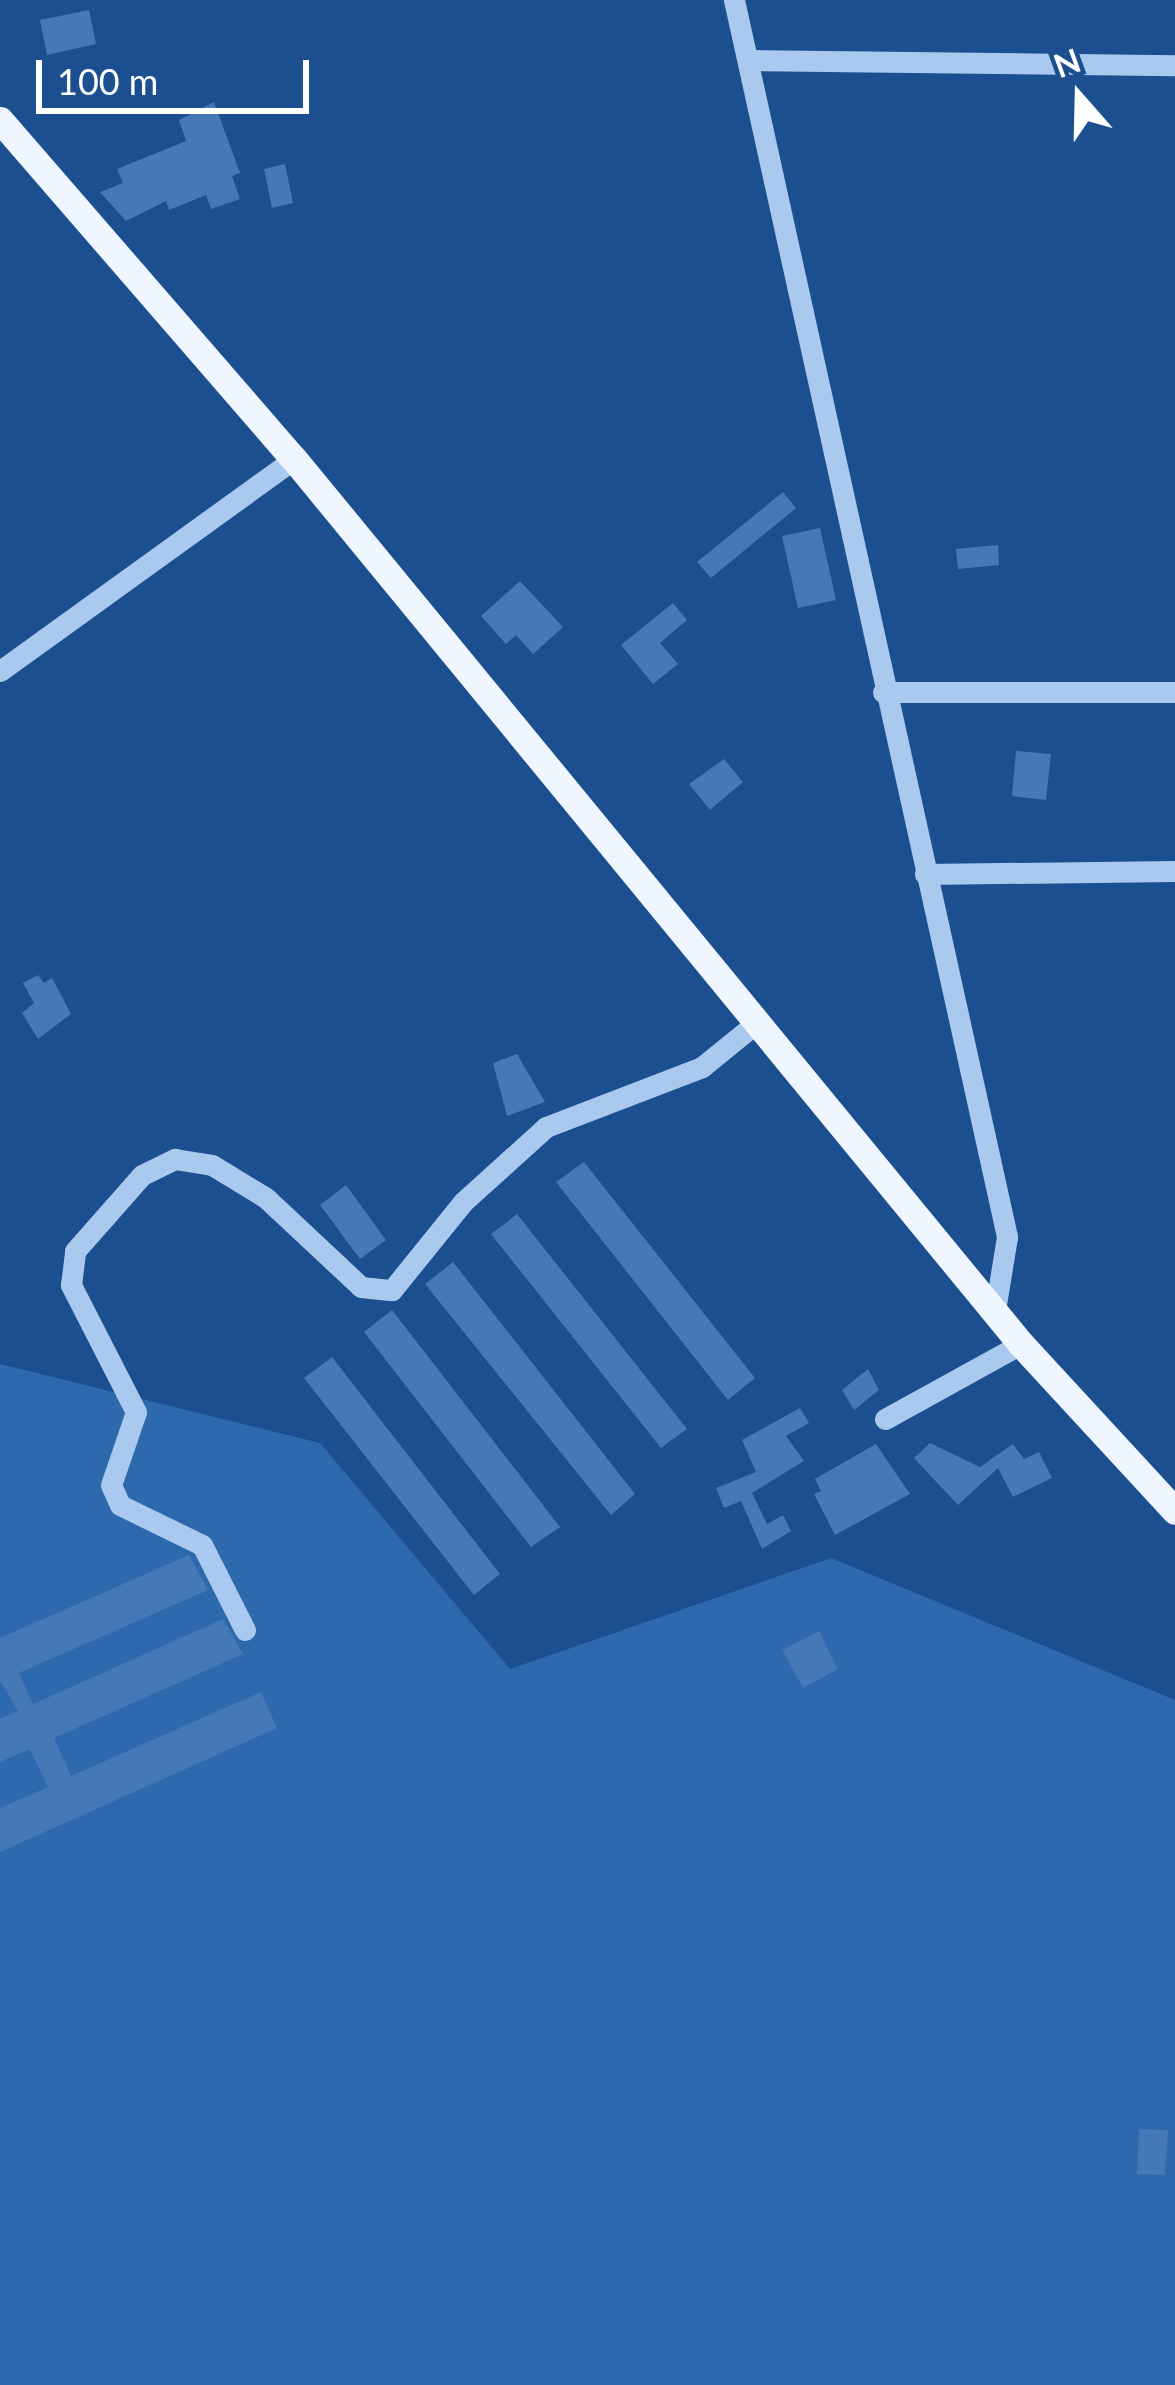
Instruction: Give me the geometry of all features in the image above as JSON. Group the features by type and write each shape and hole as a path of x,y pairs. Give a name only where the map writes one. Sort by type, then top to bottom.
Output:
{"main road":[{"path":"0,119 294,460 1021,1344 1175,1511"}],"street":[{"path":"734,0 883,692 1007,1237 995,1310"},
{"path":"749,60 1175,65"},
{"path":"0,671 294,460"},
{"path":"883,692 1175,692"},
{"path":"925,874 1175,871"},
{"path":"245,1630 202,1545 120,1505 111,1485 136,1412 71,1285 75,1250 142,1175 176,1159 212,1165 266,1198 361,1287 392,1290 463,1202 546,1127 702,1067 755,1024"},
{"path":"885,1419 1021,1344"}],"shaded area":[{"path":"0,1364 320,1443 510,1669 831,1558 1175,1700 1175,2385 0,2385"}],"building":[{"path":"89,10 96,44 47,55 40,20"},
{"path":"214,102 240,173 232,176 240,199 211,209 206,195 169,210 166,201 126,221 100,192 123,183 117,169 186,141 179,120"},
{"path":"285,164 293,203 272,208 264,169"},
{"path":"783,492 796,508 711,578 697,562"},
{"path":"820,528 836,600 798,608 782,536"},
{"path":"998,545 999,565 958,569 956,549"},
{"path":"520,581 563,627 533,654 516,635 506,644 481,616"},
{"path":"673,603 687,620 660,643 678,664 653,684 621,645"},
{"path":"1016,751 1051,754 1046,800 1012,796"},
{"path":"724,759 743,782 710,810 689,784"},
{"path":"38,975 44,983 52,978 71,1014 38,1039 22,1013 34,1003 23,983"},
{"path":"517,1054 545,1102 507,1116 493,1063"},
{"path":"584,1162 755,1378 728,1400 556,1182"},
{"path":"346,1185 386,1240 360,1259 320,1205"},
{"path":"517,1214 687,1429 661,1448 491,1234"},
{"path":"453,1262 635,1494 611,1515 425,1284"},
{"path":"392,1310 560,1527 531,1547 364,1332"},
{"path":"332,1357 500,1574 474,1595 304,1378"},
{"path":"868,1369 879,1390 854,1410 842,1390"},
{"path":"800,1408 809,1423 786,1436 804,1461 752,1493 767,1524 783,1515 791,1531 762,1549 741,1501 724,1508 716,1488 756,1472 742,1440"},
{"path":"930,1443 980,1467 1013,1444 1024,1459 1039,1452 1052,1478 1013,1497 998,1468 958,1505 914,1458"},
{"path":"876,1444 910,1494 835,1535 814,1494 821,1491 815,1479"},
{"path":"189,1555 208,1590 19,1673 33,1704 223,1619 243,1654 54,1738 71,1776 261,1692 277,1728 0,1852 0,1808 48,1787 30,1749 0,1762 0,1719 18,1711 0,1681 0,1638"},
{"path":"819,1631 838,1669 803,1688 782,1650"},
{"path":"1139,2129 1168,2130 1165,2175 1137,2174"}]}
